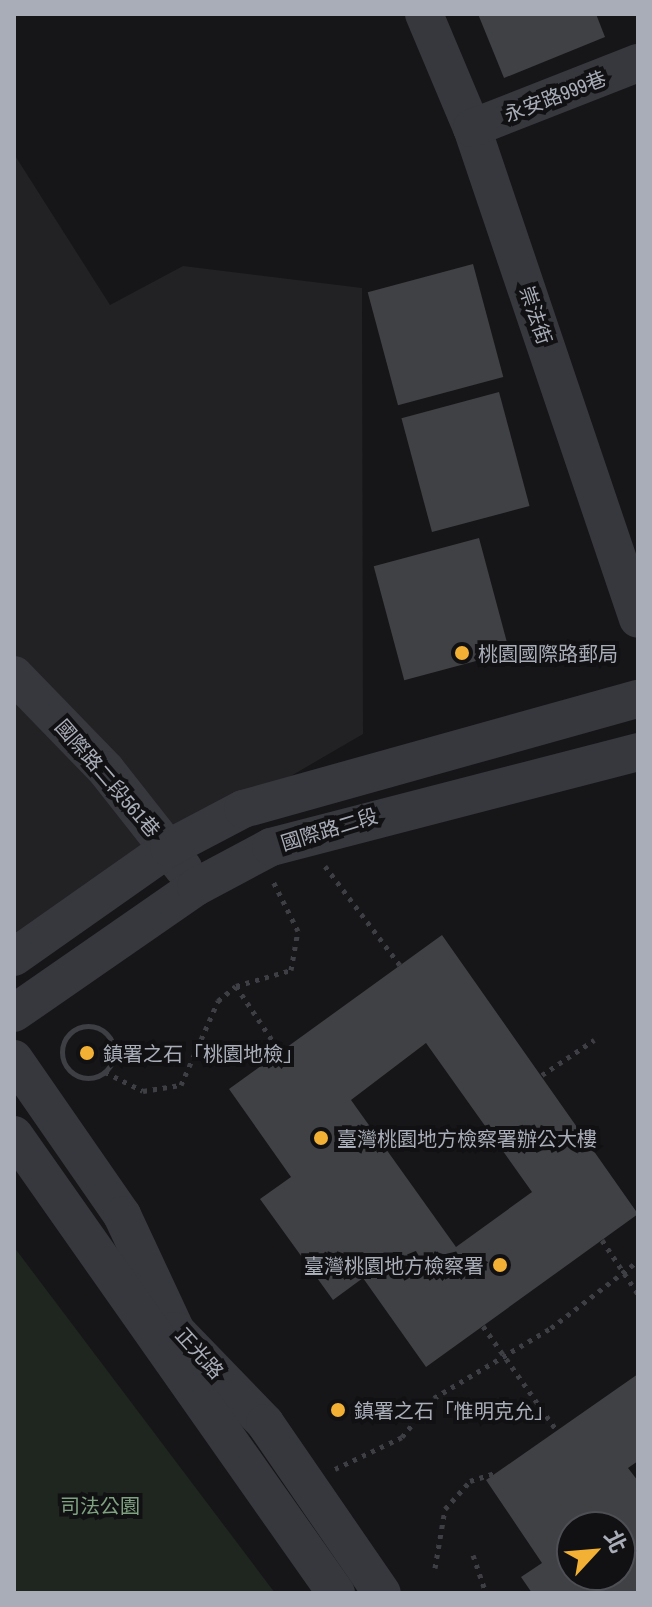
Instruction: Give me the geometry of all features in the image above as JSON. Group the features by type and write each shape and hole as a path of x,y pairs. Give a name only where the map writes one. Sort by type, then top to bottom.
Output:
{"street":[{"name":"崇法街","path":"424,14 472,128 638,619"},
{"name":"永安路999巷","path":"472,128 638,63"},
{"name":"國際路二段561巷","path":"14,675 169,848 196,887"},
{"path":"14,957 169,848 298,788 638,699"},
{"name":"國際路二段","path":"14,1013 196,887 315,830 638,752"},
{"name":"正光路","path":"14,1059 122,1215 176,1331 265,1423 308,1518 336,1593"},
{"name":"正光路","path":"14,1135 308,1518 382,1593"}],"path":[{"path":"319,859 400,965"},
{"path":"105,1072 114,1053 108,1036 85,1026 71,1033 62,1046 68,1070 84,1078 105,1072 143,1091 181,1085 210,1012 236,986 284,975 295,963 298,931 272,880"},
{"path":"236,986 280,1052"},
{"path":"542,1075 594,1040"},
{"path":"602,1240 638,1294"},
{"path":"335,1469 402,1437 434,1398 638,1261"},
{"path":"483,1326 557,1431"},
{"path":"435,1568 445,1509 470,1481 498,1472"},
{"path":"473,1555 486,1593"}],"shaded area":[{"path":"14,154 110,305 183,266 362,288 363,734 14,937"}],"green space":[{"name":"司法公園","path":"14,1247 275,1593 14,1593"}],"building":[{"path":"478,14 596,14 605,37 504,78"},
{"path":"473,264 503,377 398,405 368,292"},
{"path":"499,392 530,506 432,532 401,418"},
{"path":"479,538 510,652 404,680 374,566"},
{"name":"臺灣桃園地方檢察署辦公大樓","path":"442,935 638,1214 426,1367 363,1278 333,1300 260,1199 291,1177 229,1089","holes":["426,1043 532,1192 456,1247 351,1100"]},
{"path":"638,1374 638,1461 628,1468 638,1481 638,1593 532,1593 521,1577 542,1563 486,1480"}],"place":[{"name":"桃園國際路郵局","path":"462,653"},
{"name":"鎮署之石「桃園地檢」","path":"87,1053"},
{"name":"臺灣桃園地方檢察署辦公大樓","path":"321,1138"},
{"name":"臺灣桃園地方檢察署","path":"500,1265"},
{"name":"鎮署之石「惟明克允」","path":"338,1410"}]}
